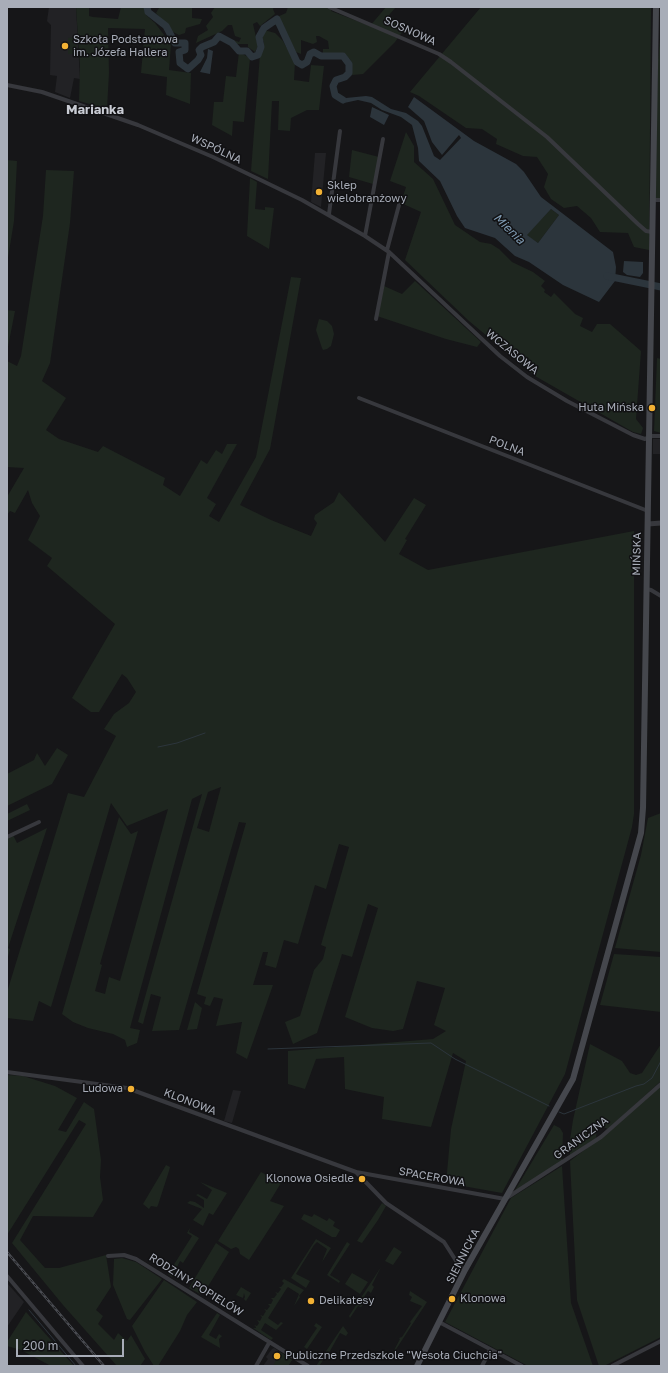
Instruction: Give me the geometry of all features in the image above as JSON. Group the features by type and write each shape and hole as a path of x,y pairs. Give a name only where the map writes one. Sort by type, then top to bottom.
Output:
{"main road":[{"name":"MIŃSKA","path":"505,1199 575,1073 639,841 643,814 656,7"},
{"name":"SIENNICKA","path":"417,1366 466,1270 505,1199"}],"street":[{"name":"SOSNOWA","path":"329,7 439,54 547,137 638,224 646,231 652,232"},
{"name":"WSPÓLNA","path":"7,85 37,91 79,104 153,131 235,167 329,214 388,251 403,263"},
{"path":"329,214 340,131"},
{"path":"365,236 383,139"},
{"path":"653,200 661,200"},
{"path":"376,319 388,251 399,205"},
{"name":"WCZASOWA","path":"403,263 500,356 527,377 567,401 633,435 642,438 661,436"},
{"name":"POLNA","path":"359,398 648,511"},
{"path":"648,524 661,523"},
{"path":"646,589 651,590 661,596"},
{"path":"7,837 39,822"},
{"name":"KLONOWA","path":"7,1072 127,1088 356,1172 386,1203 446,1243 460,1267 466,1270"},
{"name":"GRANICZNA","path":"505,1199 601,1137 661,1084"},
{"name":"SPACEROWA","path":"356,1172 505,1199"},
{"name":"RODZINY POPIELÓW","path":"108,1256 124,1255 136,1259 308,1366"},
{"path":"7,1276 83,1366"},
{"path":"439,1322 522,1366"},
{"path":"612,1366 661,1341"},
{"path":"256,1366 269,1343"},
{"path":"482,1366 490,1350"}],"shaded area":[{"name":"Szkoła Podstawowa im. Józefa Hallera","path":"49,7 76,7 80,79 74,78 70,98 55,92 57,76 50,75 51,25 47,21"},
{"path":"76,7 89,7 89,16 118,19 121,7 144,8 146,15 155,23 171,44 169,70 191,73 190,104 166,95 167,77 141,73 145,29 108,28 109,73 107,109 79,101 80,66"},
{"path":"192,7 192,18 202,19 200,24 186,28 185,33 179,35 171,31 156,13 159,8"},
{"path":"215,7 274,7 273,9 275,14 260,26 257,22 253,24 258,46 255,52 248,47 248,44 230,44 233,40 239,42 241,38 235,36 232,25 228,25 222,31 196,43 198,36 208,30 206,26 213,17 211,13"},
{"path":"288,7 333,7 331,11 370,26 386,7 396,7 389,15 398,22 408,24 395,42 363,74 352,75 351,61 345,54 323,53 323,49 329,49 328,41 319,36 316,36 317,42 313,44 301,40 301,54 296,52 283,29 274,24 277,17 286,13"},
{"path":"481,7 651,7 649,250 634,247 628,233 600,232 591,218 577,206 564,208 551,199 544,187 548,174 537,157 523,156 496,144 497,139 482,129 466,128 419,96 410,92"},
{"path":"661,29 661,199 654,199 658,60"},
{"path":"264,30 275,33 283,41 295,62 294,80 309,82 311,65 324,66 319,110 307,110 291,118 290,131 278,130 279,101 272,101 268,179 251,171 260,54 264,47 264,42 262,39"},
{"path":"76,37 77,54 68,54 68,38"},
{"path":"239,52 250,58 244,122 233,121 232,136 212,125 214,102 223,102 226,76 236,77"},
{"path":"406,132 414,146 414,162 433,179 455,225 480,242 491,244 499,249 512,262 533,272 545,281 541,286 545,290 544,292 551,297 554,293 575,314 583,318 580,326 592,332 597,324 610,324 641,351 636,419 643,428 641,434 633,432 535,376 469,321 405,260 421,212 401,203 406,187 390,181"},
{"path":"352,150 379,157 373,184 349,177"},
{"path":"315,153 326,153 321,207 311,202"},
{"path":"7,160 17,161 14,221 7,264"},
{"path":"46,170 74,171 70,223 50,363 42,381 66,398 46,430 59,439 98,452 103,446 165,478 163,485 180,496 201,460 207,464 216,450 222,454 227,444 237,444 207,498 216,504 209,516 219,522 256,457 291,277 301,278 270,449 240,505 271,520 311,536 317,523 314,519 315,515 334,502 339,492 385,542 414,498 426,505 405,539 407,540 399,554 428,570 634,531 634,814 632,827 565,1074 502,1193 446,1183 451,1129 466,1061 453,1053 431,1127 382,1119 384,1097 345,1089 344,1057 316,1059 305,1089 288,1084 288,1051 433,1039 446,1031 434,1025 445,988 417,981 403,1029 393,1031 372,1028 345,1017 378,908 368,904 352,957 342,954 317,1033 293,1044 285,1022 300,1016 314,970 323,959 326,947 321,945 349,847 339,844 326,889 315,885 298,944 284,940 276,968 265,965 268,952 263,952 253,985 273,985 247,1059 236,1053 242,1022 216,1026 223,999 214,997 210,1006 204,1004 206,997 197,994 246,823 239,822 179,1030 152,1031 161,997 151,994 143,1024 138,1022 202,794 192,799 130,1028 140,1030 137,1043 127,1047 125,1040 113,1034 88,1028 73,1022 62,1014 119,817 131,834 138,831 100,964 102,965 95,991 105,994 109,977 120,981 168,809 127,826 111,803 51,1007 39,1001 33,1021 7,1018 8,989 68,793 84,797 116,736 104,729 114,714 129,703 136,692 127,678 122,674 99,712 91,712 72,698 115,624 47,566 52,558 28,540 40,516 32,503 28,490 15,513 10,511 7,515 7,497 24,468 7,467 7,361 17,366 21,356 43,216","holes":["221,787 209,832 197,828 208,792"]},
{"path":"250,178 257,182 255,209 265,210 265,207 274,208 269,249 247,236"},
{"path":"551,209 559,215 538,243 526,235"},
{"path":"415,281 481,342 477,347 446,339 377,316 384,286 402,294"},
{"path":"7,310 15,311 7,352"},
{"path":"319,319 327,321 332,326 334,334 331,346 323,350 316,330"},
{"path":"657,358 661,359 661,433 654,431"},
{"path":"653,439 661,439 661,454 653,454"},
{"path":"57,748 68,755 52,784 7,806 7,774 34,760 37,753 45,766"},
{"path":"27,804 30,810 7,821 7,814"},
{"path":"661,813 661,952 615,948 641,855 648,818"},
{"path":"47,828 8,948 10,949 7,961 7,838 13,835 17,843"},
{"path":"614,954 661,957 661,1012 600,1005"},
{"path":"195,1002 202,1008 197,1029 187,1030"},
{"path":"590,1044 622,1061 630,1073 636,1075 642,1073 661,1044 661,1081 608,1129 601,1126 597,1128 596,1138 570,1156 570,1140 573,1120"},
{"path":"7,1075 23,1076 55,1086 77,1098 58,1130 66,1132 84,1102 94,1109 101,1160 100,1177 103,1200 93,1217 33,1216 20,1240 45,1268 59,1268 106,1255 111,1287 96,1310 103,1316 98,1324 114,1340 118,1333 127,1341 131,1335 145,1359 140,1366 117,1366 63,1305 12,1243 86,1124 79,1120 7,1235"},
{"path":"661,1085 661,1337 604,1366 599,1366 577,1300 570,1161 612,1129"},
{"path":"233,1090 241,1091 232,1123 224,1121"},
{"path":"554,1125 560,1128 563,1133 562,1162 514,1192"},
{"path":"166,1165 170,1167 158,1205 157,1207 151,1206 149,1209 143,1204"},
{"path":"562,1166 571,1303 593,1366 528,1366 445,1322 511,1198"},
{"path":"261,1172 281,1183 270,1201 284,1206 249,1260 240,1254 239,1249 236,1247 231,1249 218,1241"},
{"path":"200,1182 227,1193 213,1215 209,1213 203,1226 193,1220 202,1209 187,1203 190,1201 195,1202 204,1208 204,1200 196,1195 198,1194 207,1199 212,1190"},
{"path":"382,1203 386,1206 378,1220 362,1243 357,1241"},
{"path":"304,1214 312,1217 314,1214 327,1221 329,1218 335,1222 333,1226 340,1230 336,1237 332,1237 301,1219"},
{"path":"190,1228 189,1232 199,1238 183,1263 180,1261 172,1277 168,1274 192,1236 187,1233"},
{"path":"316,1239 331,1248 322,1262 327,1249 317,1242 314,1245 296,1274 310,1281 306,1288 291,1278"},
{"path":"347,1242 350,1244 330,1275 340,1281 339,1283 327,1275"},
{"path":"216,1243 229,1252 204,1293 200,1294 189,1288"},
{"path":"394,1247 402,1252 393,1265 385,1261"},
{"path":"122,1258 136,1262 162,1279 130,1320 127,1319 113,1285 114,1259"},
{"path":"381,1267 372,1285 374,1287 371,1293 368,1291 362,1300 365,1302 361,1307 358,1306 350,1318 349,1316"},
{"path":"352,1273 368,1282 360,1294 345,1284"},
{"path":"284,1279 304,1290 294,1306 299,1294 288,1287 287,1288 268,1318 278,1325 281,1322 283,1323 276,1330 265,1323 261,1330 273,1338 271,1340 253,1328 256,1328 254,1325 257,1326 259,1323 257,1320 260,1321 262,1317 260,1315 263,1316 266,1311 264,1309 267,1310 270,1306 268,1304 271,1304 273,1300 271,1298 274,1298 277,1294 275,1292 278,1293 281,1289 279,1287 281,1287 284,1283 282,1281"},
{"path":"164,1280 197,1302 187,1315 180,1331 158,1366 154,1366 132,1326"},
{"path":"7,1283 24,1302 7,1327"},
{"path":"241,1287 251,1293 246,1301 244,1299 244,1293 243,1298 236,1295"},
{"path":"410,1291 427,1302 389,1360 400,1339 399,1338 402,1337 411,1323 410,1322 422,1306 410,1301 412,1297 409,1295"},
{"path":"26,1312 74,1366 51,1366 21,1350 7,1346 7,1342"},
{"path":"217,1313 220,1315 209,1335 216,1339 219,1334 222,1336 219,1339 220,1348 201,1337"},
{"path":"316,1323 322,1327 307,1349 304,1347 317,1328 314,1326"},
{"path":"343,1326 348,1333 346,1336 340,1333 325,1360 324,1359 319,1366 316,1366"},
{"name":"Publiczne Przedszkole \"Wesoła Ciuchcia\"","path":"274,1348 292,1360 288,1366 263,1366 268,1359 266,1357"},
{"path":"280,1352 292,1360 288,1366 273,1366"}],"water":[{"path":"208,49 213,51 210,74 200,72 207,58"},
{"path":"333,95 339,95 342,98 372,97 391,109 406,113 418,121 422,126 434,156 440,160 461,138 459,135 442,155 432,142 424,121 408,107 414,97 474,141 516,164 524,172 541,197 613,252 616,267 615,281 599,302 563,285 529,262 515,256 495,238 465,228 457,216 440,181 419,161 418,148 412,125 401,117 382,110 371,103 358,100 344,103","holes":["551,209 559,215 538,243 527,235"]},
{"path":"372,107 389,115 384,125 370,117"},
{"path":"624,261 643,262 643,273 640,277 627,275 623,272"}],"waterway":[{"path":"147,7 148,12 166,26 175,43 185,43 185,50 179,52 180,63 188,69 198,60 201,55 199,50 202,47 214,42 219,36 232,43 239,51 247,51 252,57 258,55 261,47 259,37 264,28 277,19 297,62 302,65 307,62 310,54 314,52 321,56 343,56 349,64 349,73 345,77 336,80 333,86 335,95 343,100"},
{"name":"Mienia","path":"607,276 661,287"},
{"path":"158,747 177,743 205,733"},
{"path":"268,1049 431,1043 455,1059 549,1106"},
{"path":"559,1112 564,1114 644,1084 652,1078 661,1061"},
{"path":"29,1310 76,1366"}],"railway":[{"path":"7,1252 104,1366"}],"place":[{"name":"Szkoła Podstawowa im. Józefa Hallera","path":"65,46"},
{"name":"Sklep wielobranżowy","path":"319,192"},
{"name":"Huta Mińska","path":"652,408"},
{"name":"Ludowa","path":"131,1089"},
{"name":"Klonowa Osiedle","path":"362,1179"},
{"name":"Klonowa","path":"452,1299"},
{"name":"Delikatesy","path":"311,1301"},
{"name":"Publiczne Przedszkole \"Wesoła Ciuchcia\"","path":"277,1356"}],"district":[{"name":"Marianka","path":"95,110"}]}
